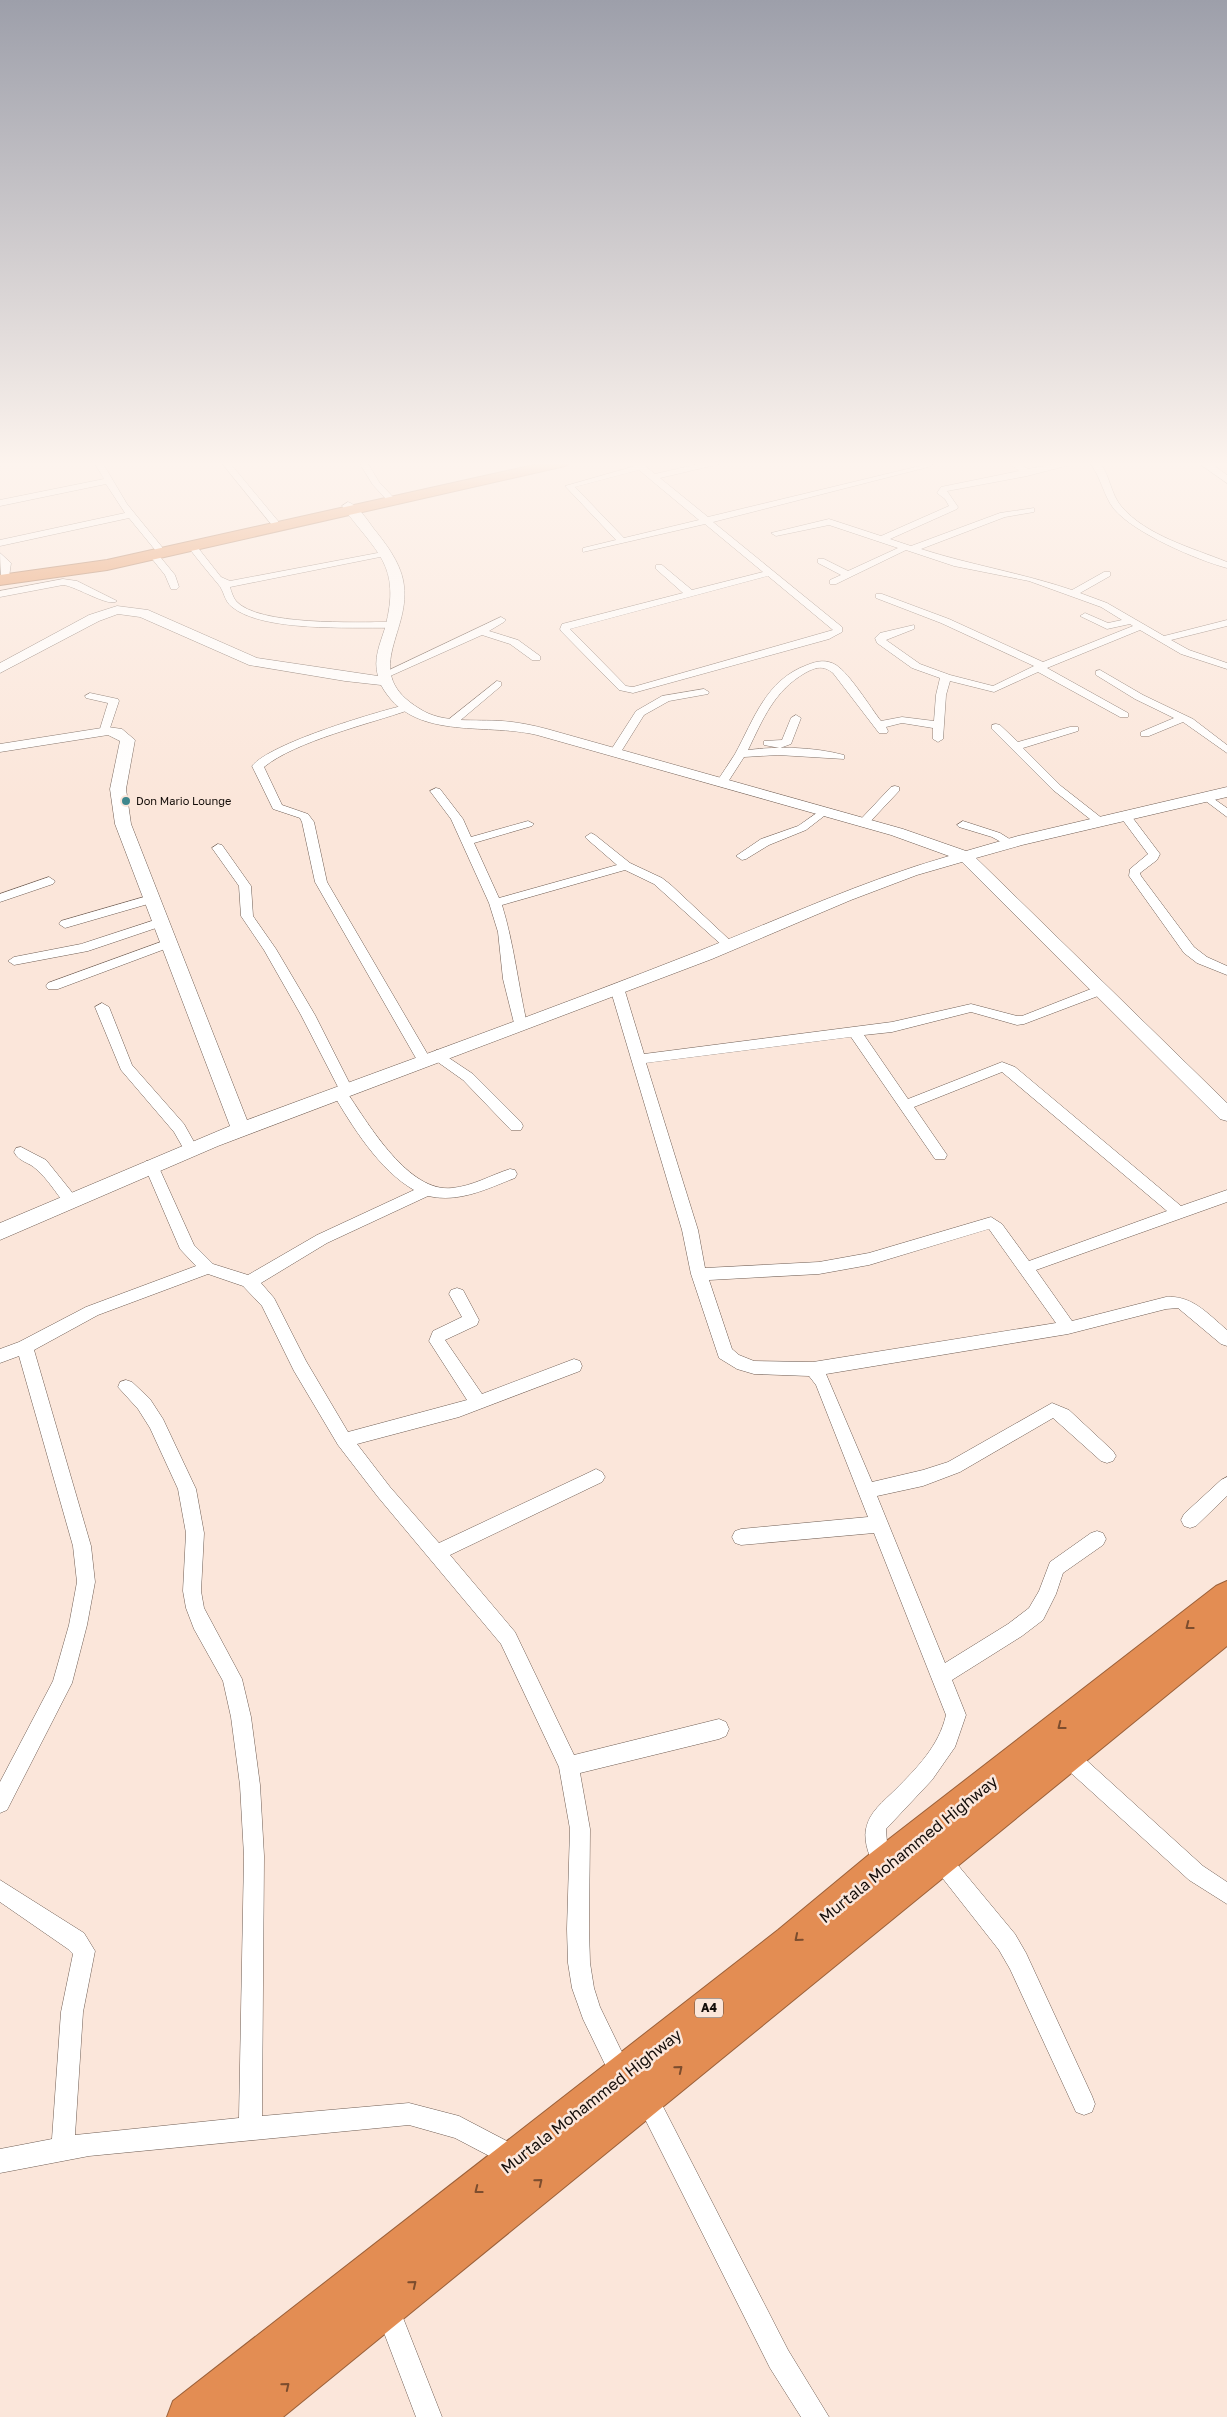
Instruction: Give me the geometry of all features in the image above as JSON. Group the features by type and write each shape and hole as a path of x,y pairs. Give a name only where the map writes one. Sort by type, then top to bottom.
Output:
{"highway":[{"path":"2,577 25,575"},
{"name":"Murtala Mohammed Highway","path":"248,2417 386,2306 634,2087 791,1943 884,1866 1227,1596"},
{"name":"Murtala Mohammed Highway","path":"189,2417 517,2159 634,2087 940,1859 1227,1626"}],"street":[{"path":"170,575 174,587"},
{"path":"216,575 223,583 233,604 247,613 285,621 390,625"},
{"path":"223,583 238,584 282,575"},
{"path":"396,575 398,585 382,662 385,678 405,708 424,719 530,729 864,822 927,841 966,856 1227,1114"},
{"path":"668,575 689,593"},
{"path":"758,575 571,624 565,629 623,688 633,690 837,632 838,630 829,621 772,575"},
{"path":"832,582 849,575"},
{"path":"1010,575 1031,579 1104,605 1185,652 1227,666"},
{"path":"1074,594 1106,575"},
{"path":"0,594 63,582 74,583 112,601"},
{"path":"880,596 945,621 1128,707 1183,718 1227,750"},
{"path":"0,669 94,618 108,612 129,610 168,622 254,662 345,677 385,678 482,632 501,620"},
{"path":"1085,616 1107,626 1138,624"},
{"path":"1162,638 1227,623"},
{"path":"910,627 884,636 880,638 881,641 916,666 946,677 994,689 1138,624"},
{"path":"482,632 514,642 536,658"},
{"path":"722,783 741,754 759,712 770,695 792,676 819,664 830,666 837,671 881,728 902,720 938,725"},
{"path":"1100,673 1128,707"},
{"path":"938,739 941,695 946,677"},
{"path":"452,722 497,684"},
{"path":"615,752 640,713 666,698 704,692"},
{"path":"90,696 114,701 104,732"},
{"path":"405,708 302,743 264,760 258,766 277,807 304,816 308,822 321,882 430,1058 468,1077 516,1126"},
{"path":"758,751 765,743 780,745 787,742 796,718"},
{"path":"1145,734 1183,718"},
{"path":"996,727 1057,788 1099,821"},
{"path":"1017,746 1074,729"},
{"path":"0,748 104,732 117,732 128,740 118,789 123,824 241,1130"},
{"path":"741,754 758,751 840,757"},
{"path":"864,822 895,789"},
{"path":"436,791 457,819 496,903 504,932 510,979 520,1024"},
{"path":"0,1232 151,1165 729,945 845,896 1010,843 1227,792"},
{"path":"1207,797 1227,814"},
{"path":"742,856 775,837 802,828 824,811"},
{"path":"1125,815 1154,854 1153,857 1134,872 1136,876 1189,950 1202,960 1227,971"},
{"path":"468,841 528,824"},
{"path":"963,824 996,835 1010,843"},
{"path":"591,837 626,866 658,881 729,945"},
{"path":"218,848 245,886 247,916 270,949 308,1015 342,1091 390,1163 426,1191 443,1194 458,1193 510,1174"},
{"path":"496,903 626,866"},
{"path":"0,898 49,881"},
{"path":"64,924 151,900"},
{"path":"14,961 84,948 160,922"},
{"path":"52,986 169,944"},
{"path":"617,988 640,1059 690,1230 699,1274 725,1353 733,1361 745,1367 813,1369 1068,1328 1166,1303 1179,1302 1188,1306 1227,1339"},
{"path":"640,1059 892,1027 971,1008 1017,1021 1024,1020 1101,990"},
{"path":"102,1007 126,1067 179,1128 192,1149"},
{"path":"855,1032 940,1155"},
{"path":"906,1106 1002,1068 1010,1070 1179,1213"},
{"path":"21,1152 29,1160 41,1164 70,1200"},
{"path":"151,1165 188,1249 208,1268 249,1282 268,1302 300,1366 344,1440 384,1492 508,1638 570,1766 580,1829 579,1964 583,1988 591,2012 634,2087 778,2359 816,2417"},
{"path":"249,1282 283,1264 322,1239 426,1191"},
{"path":"1025,1268 1227,1196"},
{"path":"699,1274 819,1268 869,1259 991,1223 997,1228 1068,1328"},
{"path":"0,1356 25,1347 92,1311 208,1268"},
{"path":"457,1294 471,1320 438,1336 437,1341 478,1402"},
{"path":"0,1803 62,1683 78,1625 86,1582 82,1546 25,1347"},
{"path":"344,1440 459,1410 574,1366"},
{"path":"813,1369 823,1382 956,1715 949,1742 921,1777 876,1826 876,1838 884,1866"},
{"path":"126,1387 144,1404 157,1424 187,1489 194,1533 192,1590 195,1608 201,1623 232,1678 241,1717 250,1785 254,1856 250,2129"},
{"path":"868,1492 923,1478 954,1466 1052,1410 1063,1416 1107,1456"},
{"path":"436,1553 596,1477"},
{"path":"1190,1520 1227,1485"},
{"path":"741,1537 881,1524"},
{"path":"941,1676 1015,1630 1036,1614 1047,1594 1056,1568 1097,1539"},
{"path":"570,1766 719,1729"},
{"path":"1067,1756 1196,1873 1227,1894"},
{"path":"940,1859 1006,1942 1018,1961 1084,2104"},
{"path":"0,1890 76,1942 84,1951 72,2012 63,2148"},
{"path":"0,2161 89,2144 409,2114 458,2127 517,2159"},
{"path":"386,2306 429,2417"}],"place":[{"name":"Don Mario Lounge","path":"126,801"}]}
